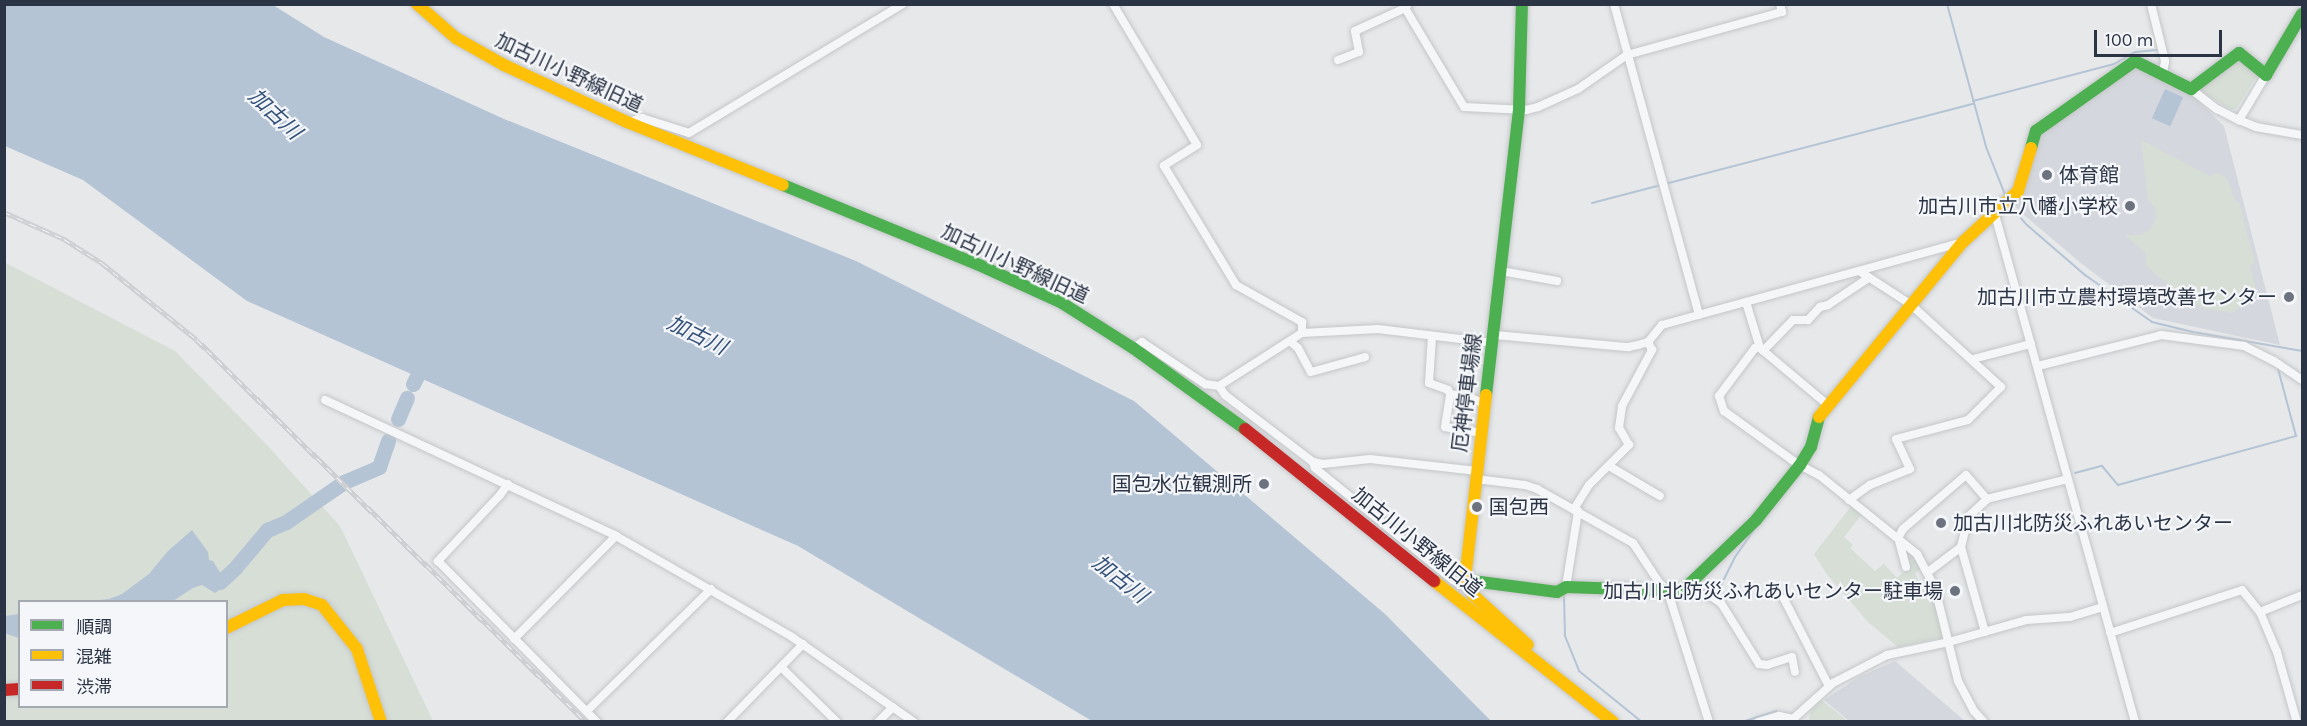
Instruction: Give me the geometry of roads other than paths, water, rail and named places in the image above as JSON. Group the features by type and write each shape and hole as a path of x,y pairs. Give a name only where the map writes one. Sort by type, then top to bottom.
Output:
{"street":[{"name":"加古川小野線旧道","path":"417,4 479,52 627,122 977,264 1062,303 1133,348 1270,447 1537,662"},
{"path":"627,122 642,118 690,133 903,4"},
{"path":"1113,4 1197,145 1164,165 1236,285 1302,322 1302,333"},
{"name":"厄神停車場線","path":"1466,584 1519,109 1522,4"},
{"path":"1614,4 1700,315"},
{"path":"1338,60 1359,52 1355,31 1407,6 1464,107 1519,109 1538,107 1578,89 1627,55 1782,12 1780,4"},
{"path":"2151,4 2165,61 2163,73"},
{"path":"2239,120 2302,14"},
{"path":"2191,90 2239,53 2266,75"},
{"path":"1682,591 1748,529 1800,465 1811,447 1817,422 1827,405 1878,349 1888,331 1963,242 2018,191 2036,131 2135,61 2163,73 2239,120 2256,127 2302,135"},
{"path":"2003,204 2031,344 2135,722"},
{"path":"1133,348 1142,342 1205,384 1219,386 1302,333 1378,329 1432,336 1628,347 1648,342 1662,325 1861,272 1963,242"},
{"path":"1501,271 1557,281"},
{"path":"1850,500 1870,484 1910,470 1896,439 1968,420 2001,387 1973,359 1910,304 1868,279 1861,272"},
{"path":"1761,349 1793,320 1808,320 1820,307 1828,305 1868,279"},
{"path":"1746,302 1761,349"},
{"path":"2038,366 2161,335 2244,346 2274,361 2302,380"},
{"path":"1432,336 1429,383 1448,390 1450,394 1486,405"},
{"path":"1291,342 1298,348 1311,372 1365,357"},
{"path":"1566,587 1576,510 1589,485 1629,446 1619,428 1622,406 1652,350 1648,342"},
{"path":"1973,359 2031,344"},
{"path":"1827,405 1761,349 1755,348 1719,396 1724,411 1800,465 1819,475 1917,554 1935,588 1958,681 1964,695 1984,722"},
{"path":"1219,386 1225,396 1313,462 1323,464 1370,459 1477,475 1525,485 1576,510 1633,543 1660,584 1667,589 1709,722"},
{"path":"1450,394 1445,428 1482,433"},
{"path":"325,400 616,536 803,644 914,722"},
{"path":"1313,462 1315,468 1453,580 1466,584 1557,592 1566,587 1667,589 1713,597 1721,603 1759,664 1767,665 1792,657 1796,672"},
{"path":"1609,466 1660,496"},
{"path":"1906,567 1898,538 1903,529 1966,475 1987,499"},
{"path":"1984,632 1961,547 1969,516 1987,499 2068,479"},
{"path":"508,484 438,561 597,722"},
{"path":"514,639 616,536"},
{"path":"1928,573 1961,547"},
{"path":"1466,584 1534,651 1537,662 1613,722"},
{"path":"587,711 711,589"},
{"path":"2110,633 2242,590 2260,612 2277,652 2296,719"},
{"path":"2260,612 2302,594"},
{"path":"228,626 283,600 304,598 322,604 357,649 381,722"},
{"path":"1784,599 1828,686"},
{"path":"1758,722 1779,716 1793,721 1828,686 1887,655 1949,642 2026,620 2070,617 2103,607"},
{"path":"728,722 803,644"},
{"path":"781,667 837,722"},
{"path":"878,722 893,707"}],"water":[{"name":"加古川","path":"4,5 273,5 324,37 504,119 856,261 1134,401 1385,614 1491,721 1092,721 798,546 247,301 83,180 5,146"},
{"path":"2165,89 2183,97 2170,126 2152,118"},
{"path":"192,530 208,552 209,560 213,561 221,574 228,570 236,577 215,593 202,585 175,600 100,600 122,594 149,574 167,552"},
{"path":"18,614 18,638 4,633 5,616"}],"waterway":[{"path":"1947,4 1986,147 2006,197"},
{"path":"1973,101 2114,64 2135,52 2157,50"},
{"path":"1592,203 1973,104"},
{"path":"2009,205 2027,225 2085,275 2152,322 2193,332 2302,351"},
{"path":"2075,473 2102,466 2118,485 2296,436 2278,369"},
{"path":"413,384 417,376"},
{"path":"398,419 407,398"},
{"path":"220,582 267,530 286,522 344,482 379,467 388,441"},
{"path":"1716,595 1735,557 1757,526"},
{"path":"1564,595 1565,636 1579,671 1642,722"},
{"path":"1742,722 1776,711"}],"railway":[{"path":"4,212 64,239 102,263 197,340 586,722"}],"place":[{"name":"体育館","path":"2047,175"},
{"name":"加古川市立八幡小学校","path":"2130,206"},
{"name":"加古川市立農村環境改善センター","path":"2289,297"},
{"name":"国包水位観測所","path":"1264,484"},
{"name":"国包西","path":"1477,507"},
{"name":"加古川北防災ふれあいセンター","path":"1941,523"},
{"name":"加古川北防災ふれあいセンター駐車場","path":"1955,591"}]}
